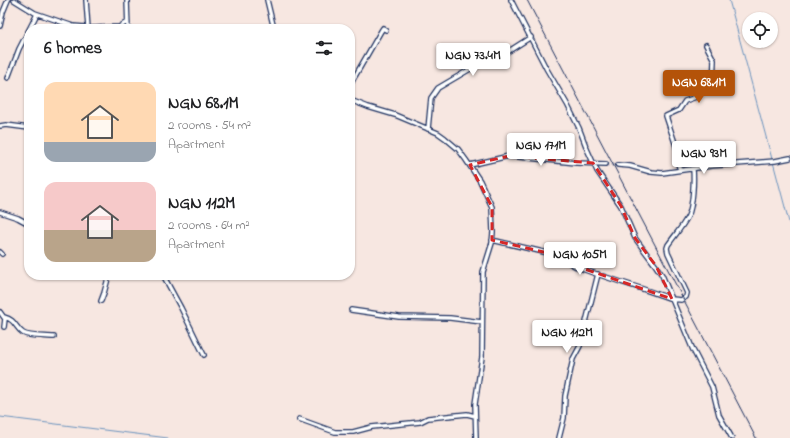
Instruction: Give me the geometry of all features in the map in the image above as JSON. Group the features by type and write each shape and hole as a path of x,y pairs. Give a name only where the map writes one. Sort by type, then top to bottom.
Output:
{"street":[{"path":"0,26 3,12 8,0"},
{"path":"14,0 37,14 67,24"},
{"path":"86,0 88,24"},
{"path":"124,24 127,22 127,0"},
{"path":"268,0 273,24"},
{"path":"511,0 546,68 580,128 593,163 621,206 636,238 656,266 672,299 693,350 712,386 719,415 732,438"},
{"path":"32,24 37,14"},
{"path":"355,76 383,28 386,30"},
{"path":"428,129 431,98 438,88 490,58 501,56 530,37"},
{"path":"8,78 24,39"},
{"path":"680,170 678,152 666,116 679,110 685,101 696,97 700,90 713,86 714,60 706,45"},
{"path":"355,102 395,115 438,133 458,149 470,165 480,181 492,207 492,240 483,272 482,358 476,391 476,438"},
{"path":"0,126 6,125 24,127"},
{"path":"470,165 509,156 606,164"},
{"path":"618,165 662,173 775,161 790,158"},
{"path":"492,240 559,256 574,266 672,299 680,300 687,296 686,291 667,248 690,212 694,186 693,169"},
{"path":"0,212 24,222"},
{"path":"559,438 564,418 565,396 569,378 574,357 580,346 598,274"},
{"path":"101,301 108,280"},
{"path":"166,280 204,355"},
{"path":"350,310 399,317 450,318 482,322"},
{"path":"0,312 4,317 13,320 21,331 26,334 54,337"},
{"path":"4,317 4,327"},
{"path":"299,419 335,432 353,432 372,427 420,422 428,418 467,414 475,416"}],"highlighted area":[{"path":"509,156 593,163 621,206 635,238 656,266 672,299 579,267 552,254 492,240 492,207 470,165"}],"waterway":[{"path":"729,0 772,159"},
{"path":"773,162 790,226"},
{"path":"0,417 168,438"}],"tunnel":[{"path":"606,164 618,165"}],"railway":[{"path":"527,0 756,438"}]}
